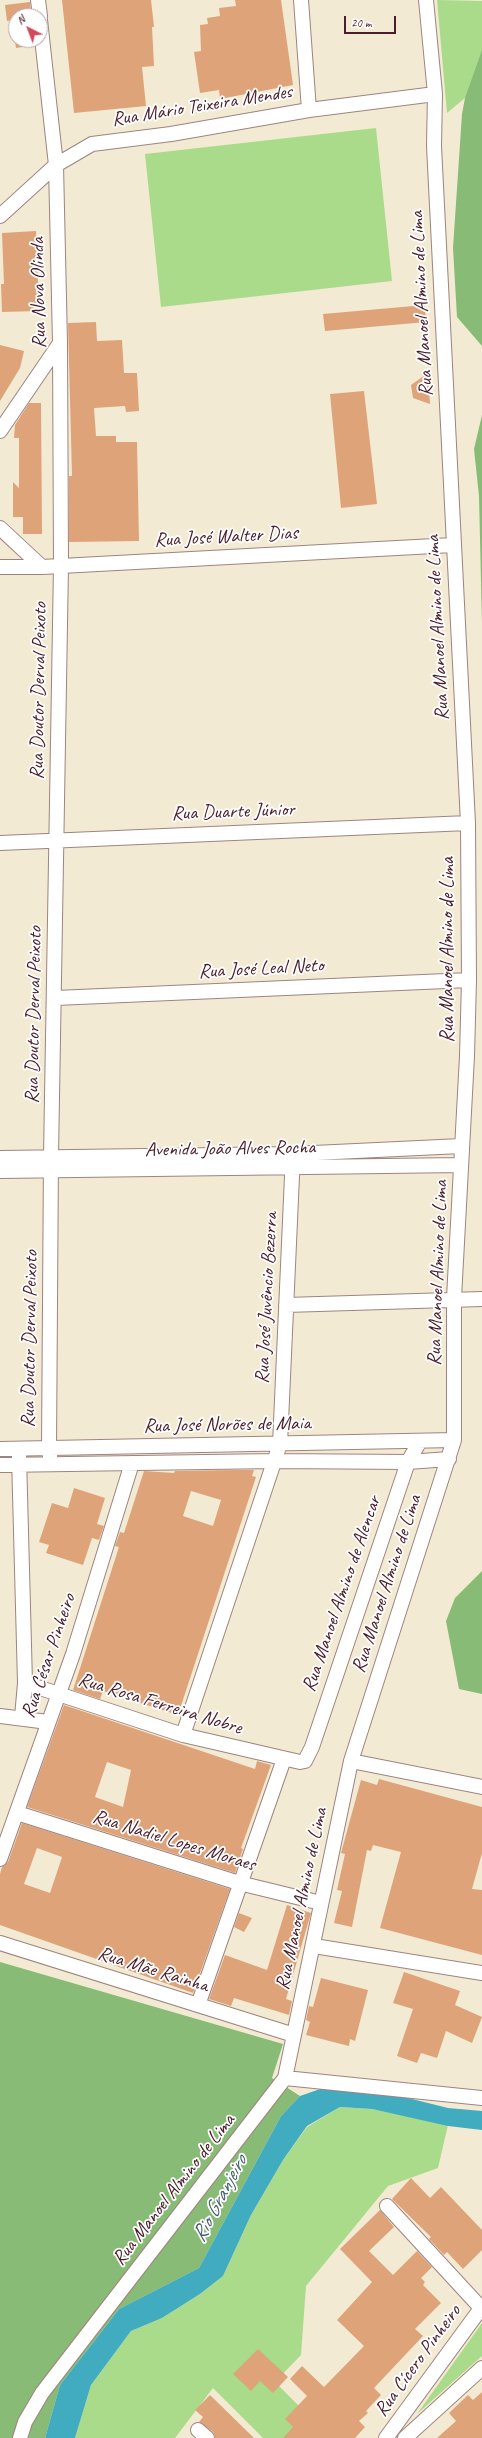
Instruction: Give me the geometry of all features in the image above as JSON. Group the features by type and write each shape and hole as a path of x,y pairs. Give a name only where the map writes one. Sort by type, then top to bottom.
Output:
{"street":[{"path":"301,0 309,110"},
{"name":"Rua Manoel Almino de Lima","path":"20,2438 25,2422 42,2393 285,2078 314,1946 321,1903 351,1761 454,1440 454,1298 467,1056 469,980 468,823 434,146 435,94 426,0"},
{"name":"Rua Nova Olinda","path":"43,48 56,165 60,343 62,565"},
{"name":"Rua Mário Teixeira Mendes","path":"0,216 56,165 82,149 105,142 171,134 309,110 435,94"},
{"path":"0,431 60,343"},
{"path":"0,528 42,567"},
{"name":"Rua José Walter Dias","path":"0,567 42,567 453,545"},
{"name":"Rua Doutor Derval Peixoto","path":"51,1464 49,1449 51,1156 56,998 56,840 62,565"},
{"name":"Rua Duarte Júnior","path":"0,843 468,823"},
{"name":"Rua José Leal Neto","path":"56,998 469,980"},
{"name":"Avenida João Alves Rocha","path":"0,1158 51,1156 293,1154 461,1146"},
{"name":"Rua José Juvêncio Bezerra","path":"280,1444 293,1154"},
{"path":"202,1170 204,1155"},
{"path":"128,1170 131,1156"},
{"name":"Avenida João Alves Rocha","path":"0,1171 293,1169 461,1165"},
{"path":"286,1305 454,1298 482,1299"},
{"name":"Rua José Norões de Maia","path":"0,1449 454,1440"},
{"name":"Rua Manoel Almino de Alencar","path":"305,1761 312,1747 408,1462 420,1441"},
{"path":"182,1735 280,1444"},
{"path":"19,1448 25,1683 22,1717"},
{"name":"Rua José Norões de Maia","path":"0,1465 275,1461 408,1462 449,1459"},
{"name":"Rua César Pinheiro","path":"0,1860 59,1694 132,1464"},
{"name":"Rua Rosa Ferreira Nobre","path":"25,1683 182,1735 284,1759 300,1762 305,1761"},
{"path":"0,1716 22,1717 48,1722"},
{"path":"198,2005 239,1883 284,1759"},
{"path":"351,1761 482,1787"},
{"name":"Rua Nadiel Lopes Moraes","path":"16,1814 239,1883 321,1903"},
{"name":"Rua Mãe Rainha","path":"0,1942 294,2035"},
{"path":"314,1946 482,1973"},
{"path":"285,2078 482,2098"},
{"path":"387,2206 482,2308"},
{"name":"Rua Cícero Pinheiro","path":"386,2438 482,2308"},
{"name":"Rua Cícero Pinheiro","path":"405,2438 482,2368"}],"green space":[{"path":"437,0 482,1 482,65 465,98 447,113"},
{"path":"482,50 482,346 457,317 453,248 462,114 465,98"},
{"path":"376,128 392,281 161,307 145,154"},
{"path":"482,415 482,624 479,496 474,449"},
{"path":"482,1571 482,1694 459,1689 446,1621 455,1598"},
{"path":"0,1962 283,2044 272,2078 300,2096 281,2116 199,2268 119,2309 60,2385 45,2438 0,2438"},
{"path":"340,2107 372,2109 448,2125 438,2168 388,2186 306,2286 301,2355 275,2382 298,2405 310,2438 263,2438 213,2388 175,2438 75,2438 91,2385 131,2331 162,2318 200,2294 223,2276 251,2215 283,2160 307,2127"},
{"path":"482,2323 482,2356 417,2414"}],"water":[{"path":"326,2087 388,2093 448,2108 482,2111 482,2130 448,2126 372,2109 340,2107 307,2126 283,2160 251,2215 223,2276 200,2294 162,2318 131,2331 91,2385 75,2438 45,2438 60,2385 119,2309 199,2268 281,2116 300,2096"}],"building":[{"path":"62,0 151,0 154,27 152,27 154,66 142,67 146,106 74,113"},
{"path":"235,0 281,0 293,85 220,99 219,90 200,93 194,52 201,51 200,25 208,24 207,18 220,16 219,8 236,6"},
{"path":"30,2 30,8 8,8 7,21 5,5"},
{"path":"36,231 39,311 2,312 1,284 4,284 2,233"},
{"path":"425,305 426,322 325,331 323,314"},
{"path":"96,322 97,341 122,340 124,373 137,373 139,411 126,412 125,406 94,408 96,436 116,436 116,442 137,442 139,541 69,542 69,476 72,476 68,323"},
{"path":"0,345 24,351 20,368 0,401"},
{"path":"428,373 430,404 413,398 411,385"},
{"path":"364,391 377,504 341,508 330,394"},
{"path":"29,403 41,403 42,534 23,534 23,517 13,517 13,482 19,488 19,438 14,438 15,425"},
{"path":"254,1470 252,1476 256,1477 178,1715 103,1691 100,1699 73,1690 119,1547 115,1546 120,1532 124,1533 144,1471 174,1473 175,1471","holes":["191,1491 221,1500 213,1526 183,1516"]},
{"path":"74,1488 105,1498 97,1524 104,1526 99,1540 92,1538 83,1565 46,1553 49,1545 39,1542 52,1503 68,1508"},
{"path":"64,1705 255,1769 257,1761 271,1765 241,1848 243,1849 235,1873 27,1807","holes":["107,1762 131,1770 123,1807 95,1797"]},
{"path":"379,1779 482,1807 482,1853 472,1889 482,1890 482,1955 380,1928 401,1852 373,1845 371,1851 367,1850 352,1927 334,1923 342,1891 337,1890 345,1854 341,1853 361,1780 377,1785"},
{"path":"22,1823 230,1889 193,1993 0,1925 0,1874 2,1867 8,1862","holes":["37,1848 62,1857 50,1893 24,1884"]},
{"path":"287,1905 311,1913 286,1999 292,2001 289,2015 234,1998 231,2006 209,1999 225,1955 267,1970"},
{"path":"239,1913 252,1918 244,1932 234,1927"},
{"path":"404,1972 460,1991 455,2005 482,2017 472,2043 446,2031 437,2058 421,2053 417,2063 397,2056 413,2009 393,2003"},
{"path":"321,1978 368,1990 355,2041 350,2039 349,2046 306,2035 310,2022 306,2020 309,2006 313,2007"},
{"path":"411,2178 430,2198 441,2187 482,2230 482,2250 463,2269 447,2252 444,2255 429,2239 431,2237 392,2199"},
{"path":"380,2210 394,2227 369,2251 393,2275 417,2251 432,2267 421,2278 425,2282 423,2285 441,2303 415,2329 423,2336 374,2388 381,2395 366,2411 368,2413 359,2421 365,2427 355,2438 283,2438 293,2427 285,2419 307,2396 290,2379 302,2366 324,2387 364,2346 337,2320 372,2282 340,2249"},
{"path":"258,2349 288,2377 273,2393 260,2381 251,2391 233,2374"},
{"path":"482,2392 482,2438 437,2438 456,2421 449,2413 468,2395 473,2400"},
{"path":"210,2395 254,2438 215,2438 213,2432 199,2422 203,2417 195,2410"}],"water label":[{"name":"Rio Granjeiro","path":"220,2199"}]}
